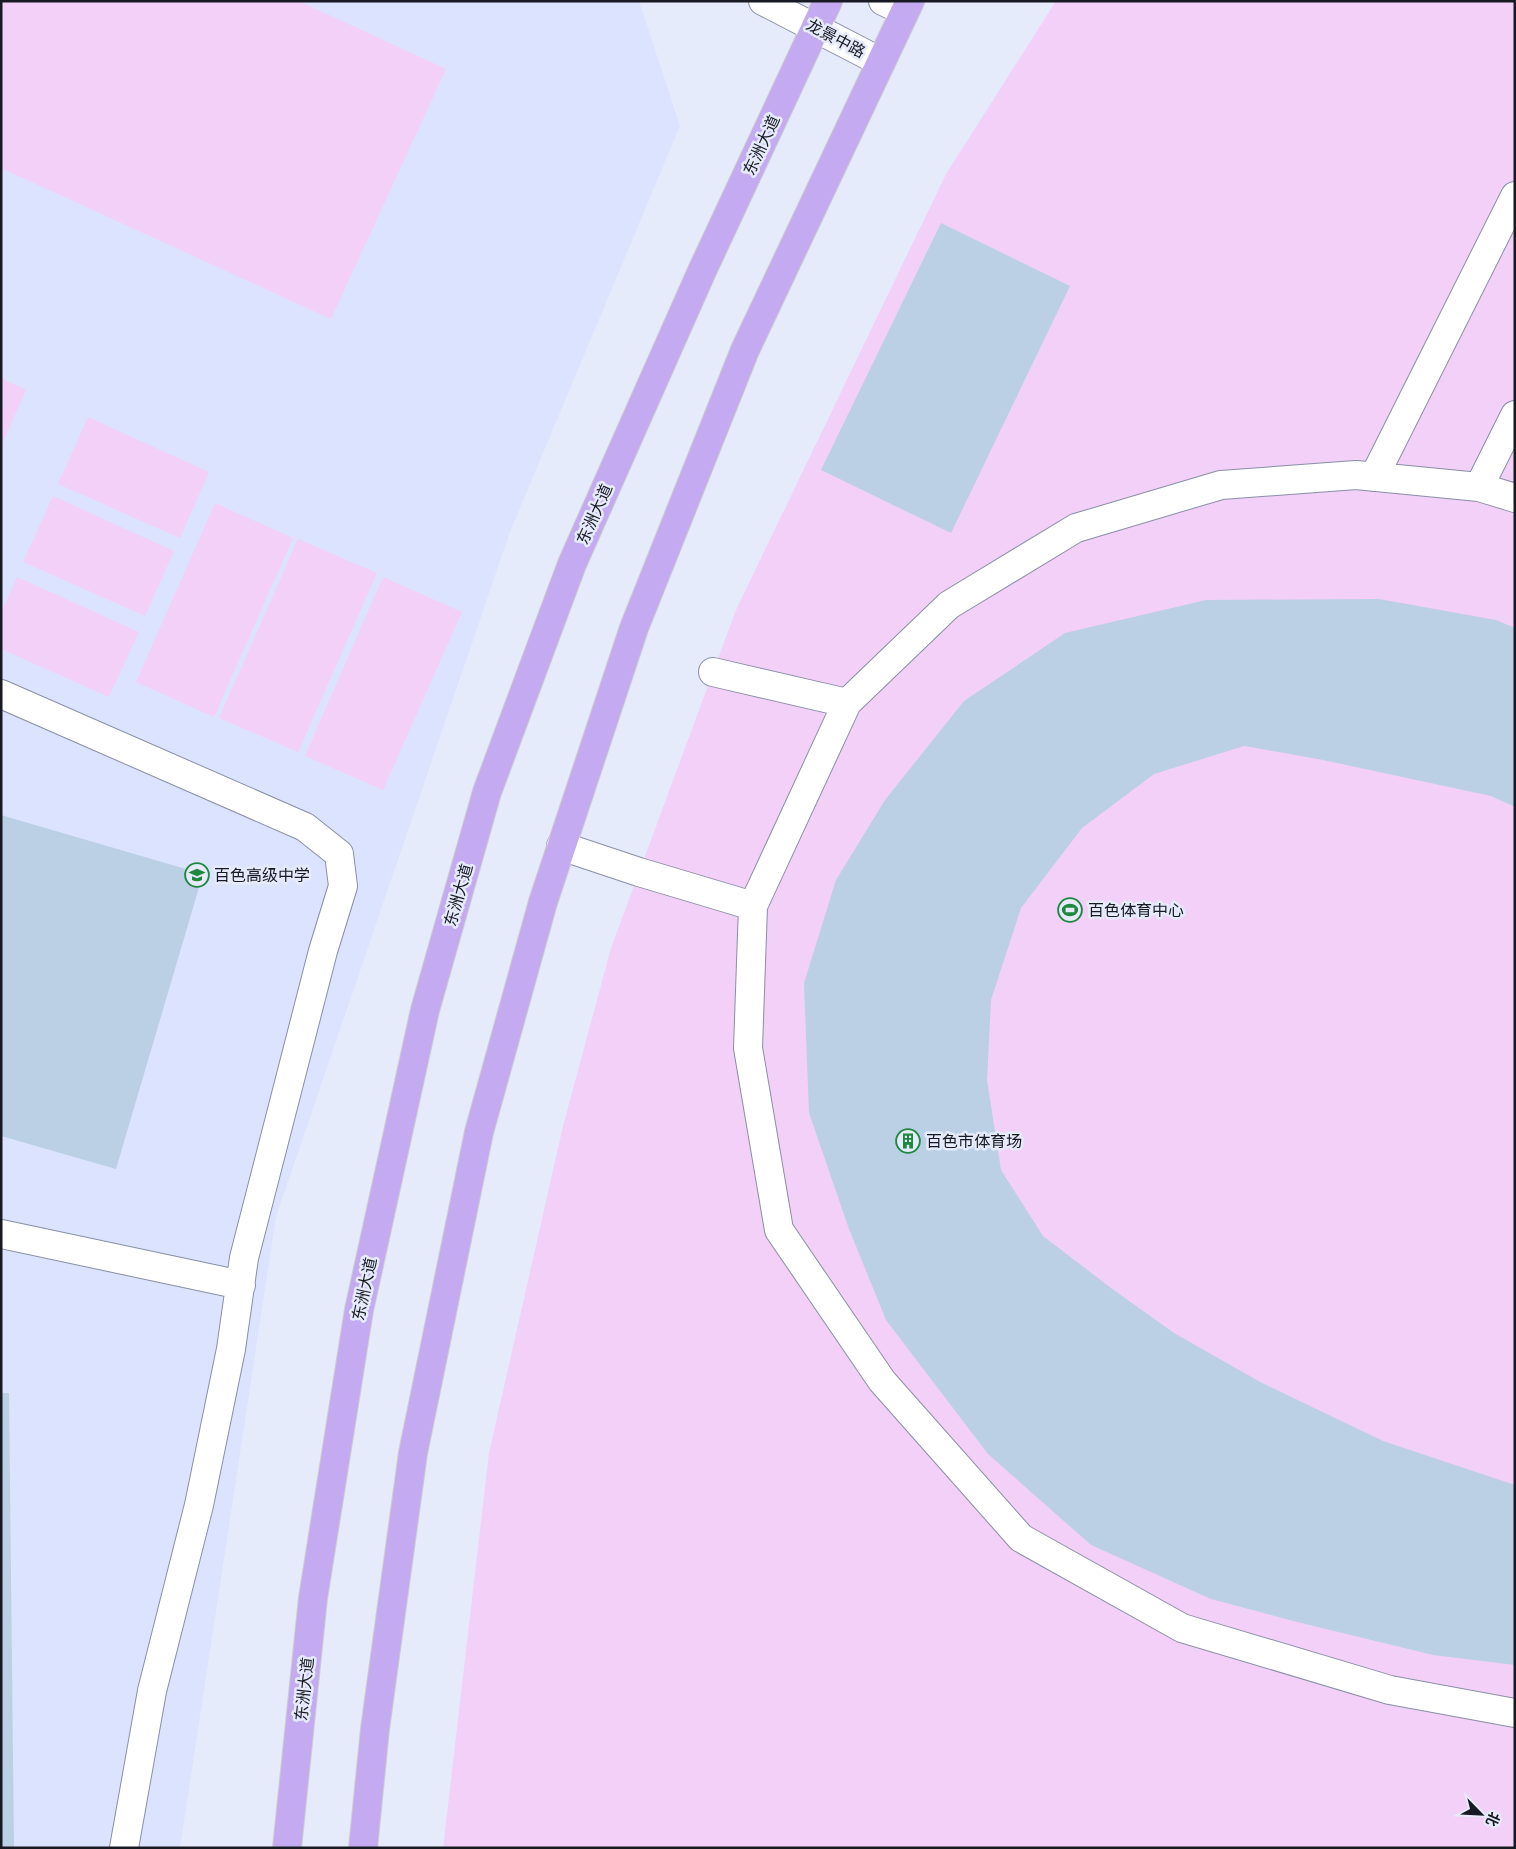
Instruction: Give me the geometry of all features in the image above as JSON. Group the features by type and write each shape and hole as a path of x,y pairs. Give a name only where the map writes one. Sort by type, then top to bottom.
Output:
{"main road":[{"name":"东洲大道","path":"287,1848 313,1598 359,1310 424,1010 487,792 572,564 702,271 828,1"},
{"path":"363,1848 375,1729 413,1453 479,1132 543,902 634,628 745,350 881,62 899,5"}],"street":[{"name":"龙景中路","path":"763,1 881,62"},
{"path":"1374,477 1515,196"},
{"path":"1479,487 1515,415"},
{"path":"1515,498 1479,487 1356,475 1221,486 1076,528 949,605 847,703 753,906 748,1048 779,1230 882,1381 1021,1538 1182,1628 1390,1690 1515,1712"},
{"path":"713,672 847,703"},
{"path":"1,694 305,827 339,854 342,886 320,960 244,1258 231,1349 199,1505 152,1691 124,1848"},
{"path":"561,846 639,872 753,906"},
{"path":"1,1234 240,1285"}],"shaded area":[{"name":"百色高级中学","path":"1,1 639,1 680,126 510,532 276,1217 180,1848 1,1848"},
{"path":"1,1 299,1 446,69 331,319 1,168"},
{"name":"百色体育中心","path":"1056,1 1515,1 1515,1848 443,1848 489,1453 563,1126 611,948 736,610 946,174"},
{"path":"1,378 26,390 1,446"},
{"path":"88,417 209,472 180,538 58,484"},
{"path":"53,496 174,551 145,616 23,562"},
{"path":"215,503 293,538 214,717 136,682"},
{"path":"298,539 377,573 298,752 219,718"},
{"path":"17,577 139,632 109,697 1,649 1,613"},
{"path":"383,577 462,612 383,790 305,756"}],"building":[{"path":"941,223 1070,286 951,533 821,470"},
{"name":"百色市体育场","path":"1379,599 1496,620 1515,628 1515,807 1491,796 1323,760 1244,746 1154,774 1082,828 1021,908 991,1000 987,1080 1001,1170 1043,1236 1174,1333 1262,1383 1383,1441 1515,1485 1515,1665 1433,1655 1211,1599 1091,1545 988,1454 886,1320 849,1229 809,1113 804,983 836,880 885,800 964,701 1065,633 1206,600"},
{"path":"1,815 203,874 116,1169 1,1136"},
{"path":"1,1393 9,1393 14,1848 1,1848"}],"place":[{"name":"百色高级中学","path":"197,875"},
{"name":"百色体育中心","path":"1070,910"},
{"name":"百色市体育场","path":"908,1141"}]}
